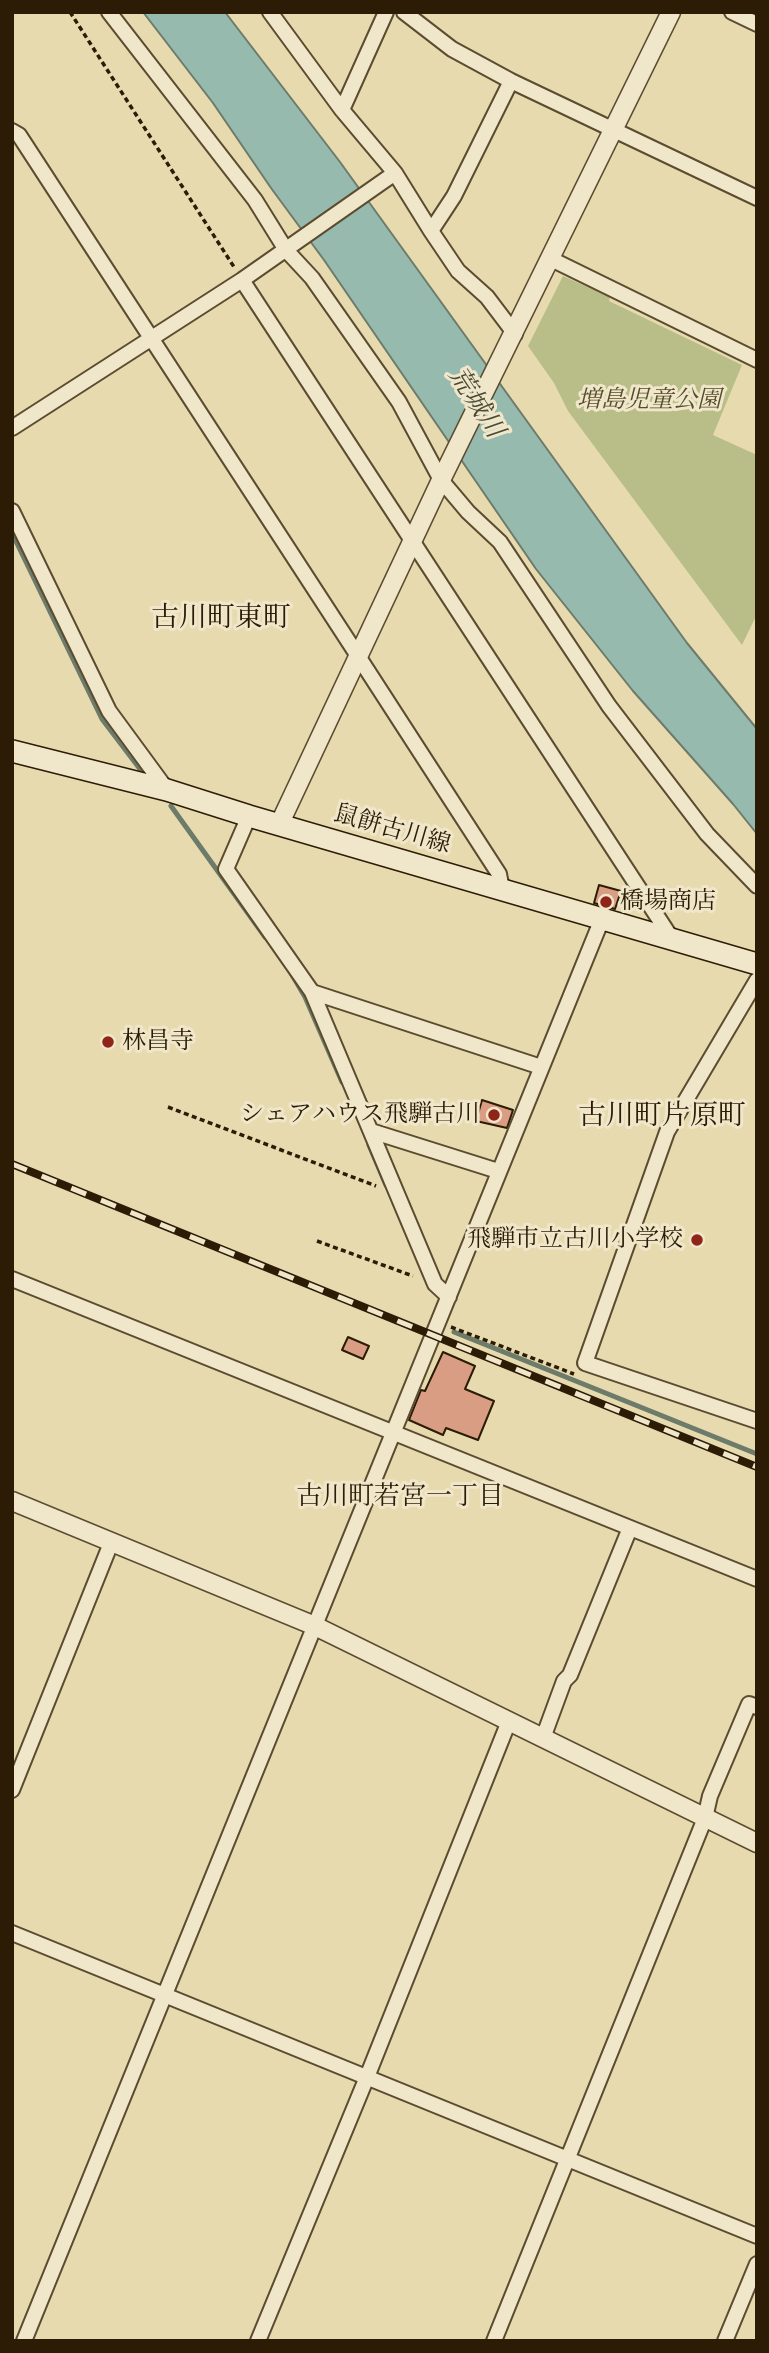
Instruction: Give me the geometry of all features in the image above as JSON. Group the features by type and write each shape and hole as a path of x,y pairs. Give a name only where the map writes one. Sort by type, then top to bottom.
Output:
{"main road":[{"name":"鼠餅古川線","path":"12,751 167,790 249,817 757,964"}],"street":[{"path":"108,12 255,200 286,250 312,278 399,402 468,512 500,542 609,706 706,834 757,886"},
{"path":"270,12 342,110 396,173 458,271 487,297 514,334"},
{"path":"342,110 386,12"},
{"path":"404,12 452,49 757,198"},
{"path":"279,825 444,475 671,12"},
{"path":"732,12 757,24"},
{"path":"431,231 454,196 511,80"},
{"path":"12,131 19,135 499,874 502,889"},
{"path":"12,428 242,280 396,173"},
{"path":"551,259 757,360"},
{"path":"242,280 672,939"},
{"path":"12,511 109,711 167,790"},
{"path":"249,817 226,869 312,992 435,1284 449,1297"},
{"path":"24,2341 602,919"},
{"path":"757,980 667,1132 585,1363 757,1421"},
{"path":"312,992 541,1068"},
{"path":"371,1131 498,1171"},
{"path":"12,1279 757,1579"},
{"path":"12,1501 315,1626 757,1843"},
{"path":"543,1738 564,1681 570,1675 629,1528"},
{"path":"12,1790 111,1543"},
{"path":"494,2341 705,1818 710,1796 748,1704 757,1707"},
{"path":"258,2341 509,1721"},
{"path":"12,1933 757,2236"},
{"path":"725,2341 757,2264"}],"path":[{"path":"71,12 242,280"},
{"path":"168,1107 398,1194"},
{"path":"317,1241 435,1284"},
{"path":"439,1323 574,1375 585,1363"}],"green space":[{"name":"増島児童公園","path":"563,276 610,297 609,301 742,365 713,435 757,455 757,614 742,645 568,411 554,383 528,346"}],"water":[{"name":"荒城川","path":"143,12 225,12 340,162 687,643 757,729 757,834 633,691 536,569 324,260 213,103"}],"building":[{"name":"橋場商店","path":"599,885 621,891 615,909 594,903"},
{"name":"シェアハウス飛騨古川","path":"482,1100 513,1110 507,1128 476,1121"},
{"path":"348,1337 369,1346 363,1359 342,1350"},
{"path":"443,1352 475,1366 465,1389 494,1401 478,1440 446,1428 443,1435 409,1420 421,1390 425,1391"}],"waterway":[{"path":"12,533 102,719 143,773"},
{"path":"171,806 265,937"},
{"path":"291,973 305,997 342,1082"},
{"path":"369,1145 386,1185"},
{"path":"454,1332 757,1454"}],"railway":[{"path":"12,1164 757,1467"}],"place":[{"name":"橋場商店","path":"606,902"},
{"name":"林昌寺","path":"108,1042"},
{"name":"シェアハウス飛騨古川","path":"494,1115"},
{"name":"飛騨市立古川小学校","path":"697,1240"}],"district":[{"name":"古川町東町","path":"221,619"},
{"name":"古川町片原町","path":"662,1117"},
{"name":"古川町若宮一丁目","path":"400,1498"}]}
